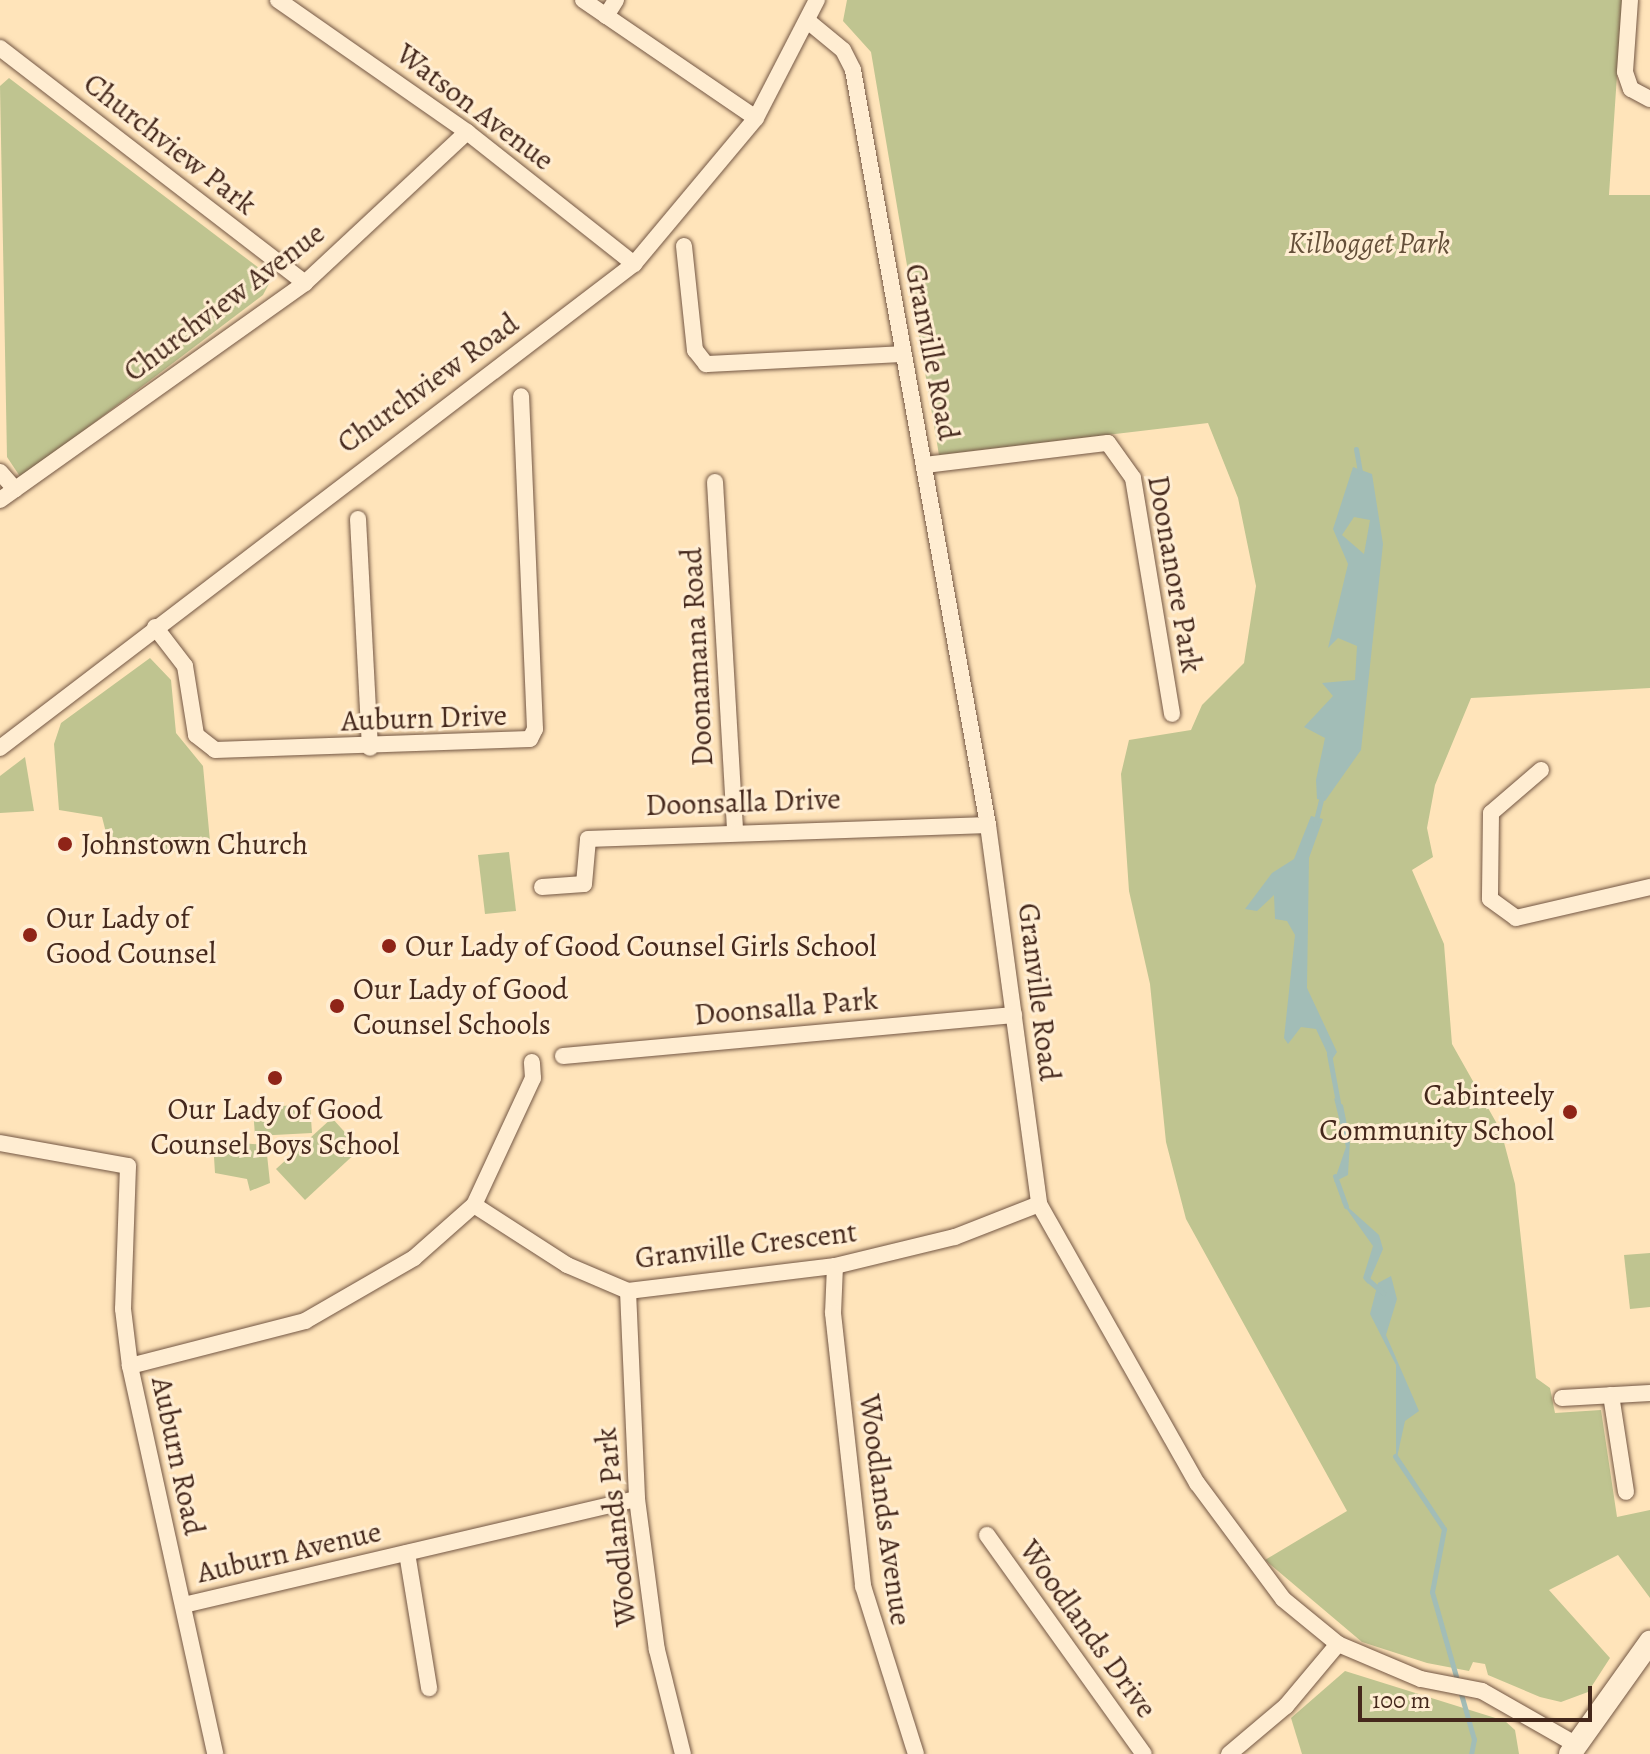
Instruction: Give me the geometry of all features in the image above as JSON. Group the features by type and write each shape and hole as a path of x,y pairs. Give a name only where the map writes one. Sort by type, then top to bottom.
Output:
{"street":[{"name":"Watson Avenue","path":"278,0 467,132 634,264"},
{"path":"583,0 756,118"},
{"path":"606,16 616,0"},
{"name":"Churchview Road","path":"0,748 634,264 756,118 809,22 817,0"},
{"path":"1630,0 1625,72 1631,89 1650,99"},
{"name":"Granville Road","path":"809,22 843,50 853,70 988,825 1039,1204 1245,1556 1338,1644 1439,1683 1466,1688 1511,1704 1572,1749"},
{"name":"Churchview Park","path":"1,53 305,283"},
{"name":"Churchview Avenue","path":"0,500 305,283 467,132"},
{"path":"684,246 695,350 706,364 903,354"},
{"name":"Auburn Drive","path":"155,627 185,666 196,735 215,750 524,743 535,729 521,396"},
{"name":"Doonanore Park","path":"925,465 1108,443 1133,478 1172,714"},
{"path":"0,472 15,489"},
{"name":"Doonamana Road","path":"715,482 735,828"},
{"path":"358,519 370,748"},
{"path":"1541,770 1491,813 1490,899 1516,918 1650,887"},
{"name":"Doonsalla Drive","path":"542,887 584,884 588,839 735,828 988,825"},
{"name":"Doonsalla Park","path":"563,1056 1014,1015"},
{"path":"130,1366 305,1321 414,1258 474,1205 533,1078 532,1062"},
{"name":"Auburn Road","path":"0,1143 128,1166 123,1309 130,1366 149,1479 184,1605 215,1754"},
{"name":"Granville Crescent","path":"474,1205 567,1265 628,1291 835,1266 955,1237 1039,1204"},
{"name":"Woodlands Avenue","path":"835,1266 833,1313 863,1586 916,1754"},
{"name":"Woodlands Park","path":"628,1291 637,1499 657,1650 683,1754"},
{"path":"1562,1398 1650,1393"},
{"path":"1611,1395 1626,1492"},
{"name":"Auburn Avenue","path":"184,1605 637,1499"},
{"name":"Woodlands Drive","path":"987,1535 1144,1754"},
{"name":"Auburn Avenue","path":"407,1553 429,1688"},
{"path":"1572,1749 1650,1642"},
{"path":"1229,1754 1286,1706 1338,1644"}],"green space":[{"name":"Kilbogget Park","path":"847,0 1622,0 1609,195 1650,195 1650,688 1471,698 1435,785 1427,828 1433,857 1412,870 1444,944 1452,1044 1501,1131 1515,1184 1536,1378 1550,1388 1555,1413 1601,1410 1617,1517 1650,1510 1650,1598 1618,1555 1549,1590 1610,1658 1588,1692 1561,1702 1540,1697 1488,1675 1485,1664 1473,1662 1469,1671 1427,1663 1362,1642 1265,1560 1347,1511 1186,1219 1166,1142 1150,984 1129,891 1121,774 1129,740 1191,730 1202,705 1244,663 1256,586 1238,498 1208,423 939,455 871,52 843,21"},
{"path":"9,78 272,278 263,295 21,478 7,457 0,86"},
{"path":"150,658 171,680 176,733 203,766 211,852 111,852 102,817 59,810 54,744 61,723"},
{"path":"25,757 34,811 0,813 0,776"},
{"path":"509,852 516,911 485,914 478,855"},
{"path":"310,1104 312,1133 255,1136 253,1108"},
{"path":"332,1118 360,1149 305,1200 276,1169"},
{"path":"228,1142 266,1145 270,1183 250,1191 247,1179 215,1173 214,1157"},
{"path":"1650,1253 1650,1307 1630,1309 1624,1255"},
{"path":"1345,1671 1505,1721 1515,1730 1519,1754 1302,1754 1291,1718"}],"water":[{"path":"1353,467 1372,474 1383,544 1361,750 1325,801 1317,799 1316,780 1325,738 1304,727 1333,696 1322,683 1355,680 1357,646 1338,638 1328,648 1348,564 1333,529","holes":["1354,517 1370,520 1364,554 1342,535"]},
{"path":"1311,816 1323,819 1309,858 1307,988 1337,1052 1331,1061 1316,1029 1301,1027 1288,1044 1284,1038 1295,935 1287,921 1275,919 1274,895 1257,911 1245,909 1272,873 1294,859"},
{"path":"1334,1098 1343,1105 1350,1140 1348,1175 1334,1182 1346,1147"},
{"path":"1341,1201 1379,1235 1383,1249 1368,1284 1363,1278 1373,1246"},
{"path":"1391,1276 1397,1299 1386,1335 1419,1411 1405,1421 1396,1462 1396,1365 1370,1314 1378,1283"}],"waterway":[{"path":"1356,449 1360,471"},
{"path":"1315,824 1322,795"},
{"path":"1329,1054 1338,1102"},
{"path":"1335,1176 1346,1206"},
{"path":"1366,1278 1383,1293"},
{"path":"1395,1456 1444,1529 1432,1592 1474,1739 1471,1754"}],"place":[{"name":"Johnstown Church","path":"65,844"},
{"name":"Our Lady of Good Counsel","path":"30,935"},
{"name":"Our Lady of Good Counsel Girls School","path":"389,946"},
{"name":"Our Lady of Good Counsel Schools","path":"337,1006"},
{"name":"Our Lady of Good Counsel Boys School","path":"275,1078"},
{"name":"Cabinteely Community School","path":"1570,1112"}]}
